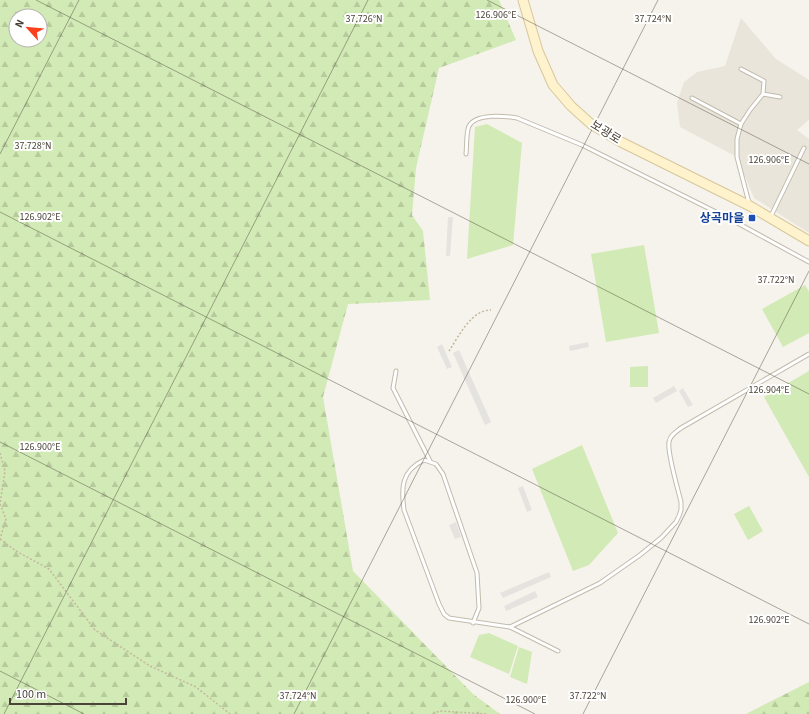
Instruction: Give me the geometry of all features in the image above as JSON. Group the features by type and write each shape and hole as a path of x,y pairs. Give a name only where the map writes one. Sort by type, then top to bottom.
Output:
{"main road":[{"name":"보광로","path":"523,0 538,51 553,85 570,106 591,124 621,142 750,206 809,241"}],"lane":[{"path":"741,70 764,81 763,94 741,124 737,139 737,157 750,206"},
{"path":"763,94 780,97"},
{"path":"692,98 741,124"},
{"path":"466,154 468,130 472,122 483,117 507,116 517,118 590,148 728,218 809,262"},
{"path":"770,218 804,148"},
{"path":"510,627 600,582 640,555 660,538 676,522 680,516 681,510 681,502 669,450 669,441 672,435 681,428 809,354"},
{"path":"396,371 393,388 430,461"},
{"path":"473,622 479,608 477,572 443,474 436,464 424,460 417,464 406,475 402,487 404,510 444,614 455,620 510,627 558,651"}],"path":[{"path":"449,351 465,326 472,319 482,311 491,310"},
{"path":"0,453 4,471 0,504 6,519 0,539 16,551 49,569 95,630 150,666 196,687 230,714"},
{"path":"433,714 439,711 488,714"}],"shaded area":[{"path":"741,18 776,59 809,80 809,120 797,130 809,139 809,233 754,198 737,157 680,127 677,103 684,82 697,72 725,66"},
{"path":"448,217 453,217 450,256 446,256"},
{"path":"588,342 589,347 570,351 569,346"},
{"path":"442,344 452,367 447,369 437,347"},
{"path":"459,350 491,422 485,425 453,353"},
{"path":"674,386 677,391 656,403 653,398"},
{"path":"683,388 693,405 688,407 679,391"},
{"path":"523,486 532,510 527,512 518,488"},
{"path":"456,522 461,537 455,539 449,525"},
{"path":"549,572 551,577 503,598 500,593"},
{"path":"535,591 538,597 506,611 504,606"}],"green space":[{"path":"0,0 499,0 516,40 439,68 416,168 412,215 423,231 430,300 348,304 323,397 353,571 473,694 500,714 0,714"},
{"path":"487,124 522,143 513,245 467,259 475,127"},
{"path":"644,245 659,333 606,342 591,254"},
{"path":"805,285 809,292 809,333 783,347 762,309"},
{"path":"648,366 648,387 630,387 630,367"},
{"path":"809,371 809,477 764,397"},
{"path":"582,445 618,533 589,565 573,571 532,469"},
{"path":"749,506 763,531 748,540 734,514"},
{"path":"489,633 518,646 509,674 470,657 479,635"},
{"path":"519,647 532,652 527,684 510,677"},
{"path":"809,682 809,714 746,714"}],"place":[{"name":"상곡마을","path":"752,218"}]}
